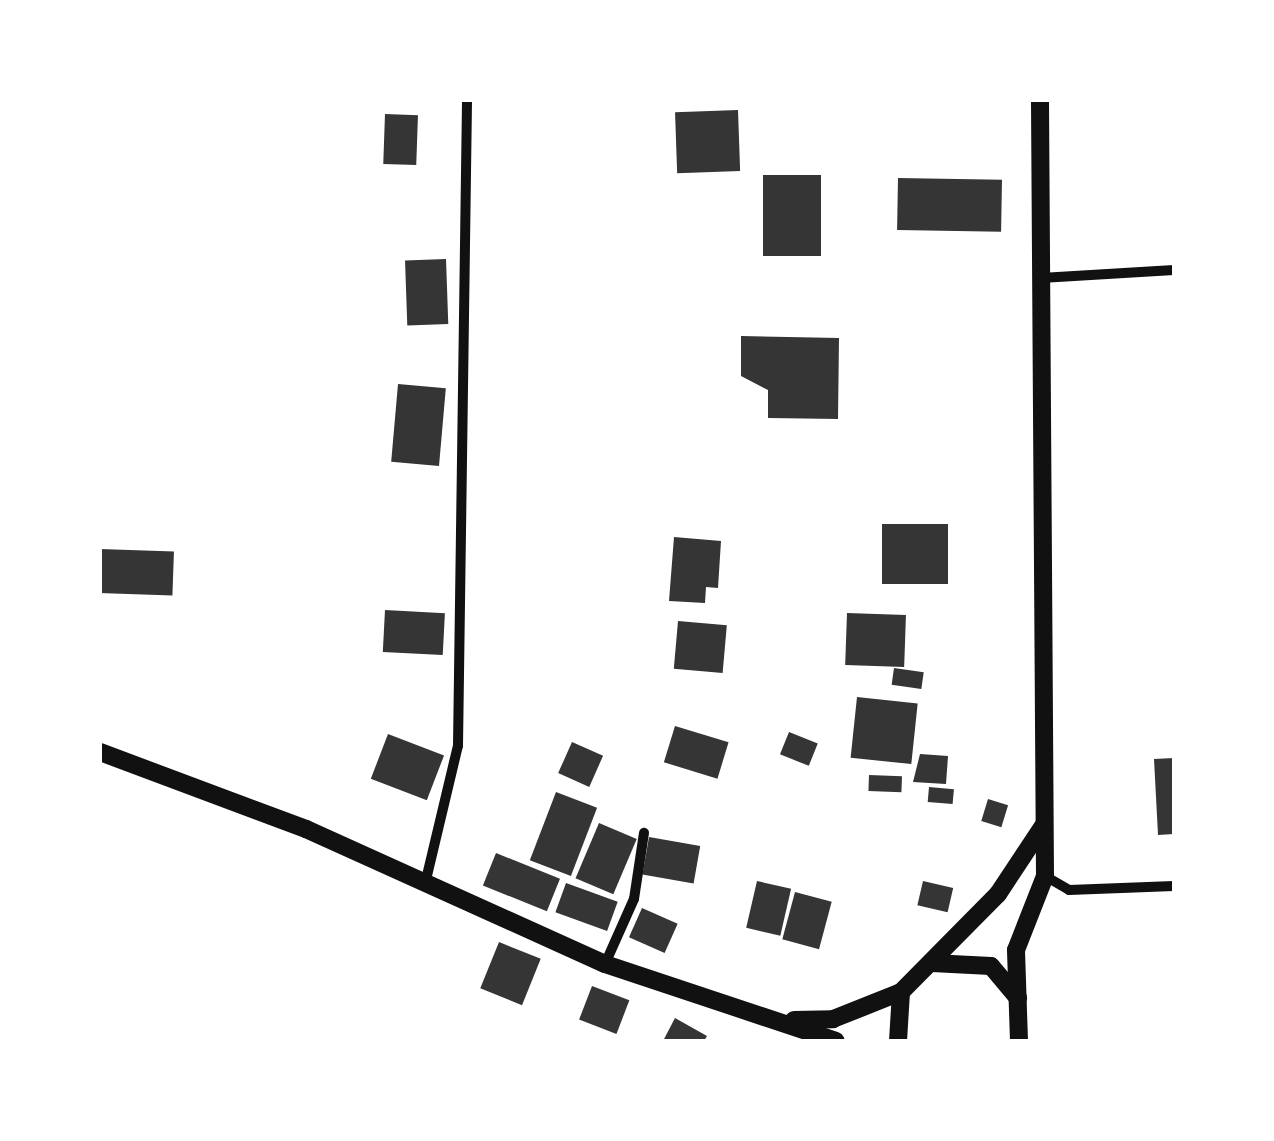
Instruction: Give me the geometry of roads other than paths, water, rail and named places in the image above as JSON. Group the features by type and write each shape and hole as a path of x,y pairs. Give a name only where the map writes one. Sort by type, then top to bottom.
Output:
{"street":[{"path":"424,887 458,746 468,100"},
{"path":"1019,1041 1016,950 1044,876 1040,100"},
{"path":"1041,278 1174,270"},
{"path":"100,752 306,829 424,887 605,964 783,1020 836,1041"},
{"path":"783,1020 833,1019 901,992 998,894 1044,826"},
{"path":"605,964 634,899 644,833"},
{"path":"1044,876 1068,890 1174,886"},
{"path":"930,963 981,962 1018,998"},
{"path":"898,1041 901,992"}]}
